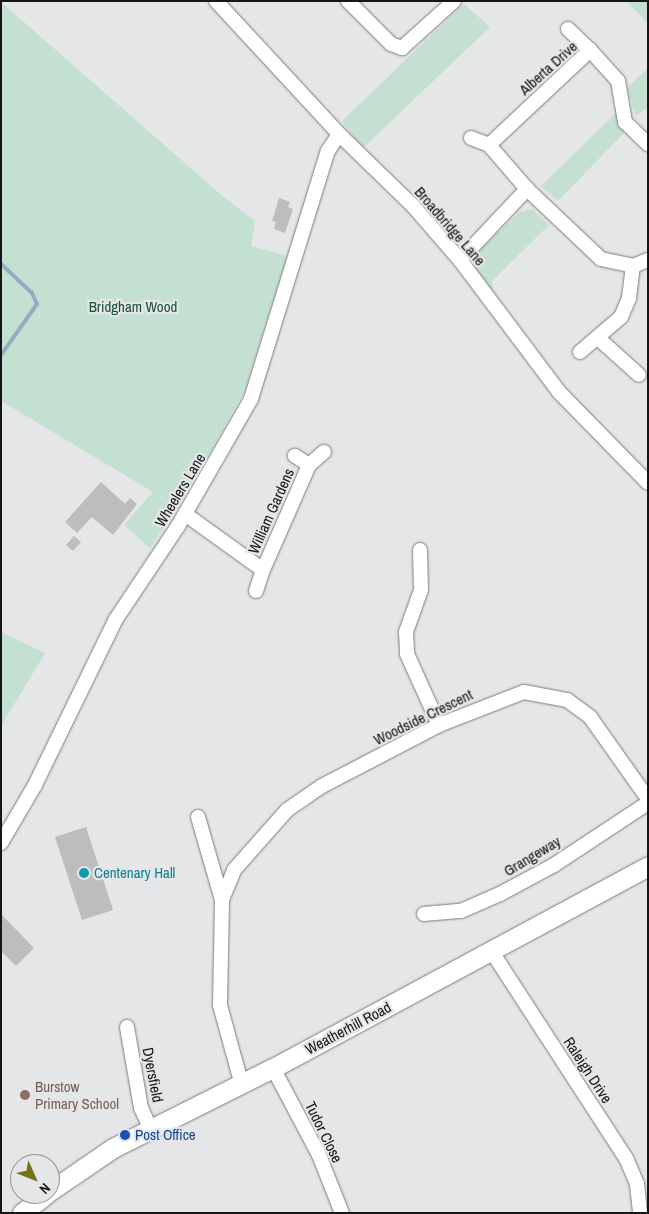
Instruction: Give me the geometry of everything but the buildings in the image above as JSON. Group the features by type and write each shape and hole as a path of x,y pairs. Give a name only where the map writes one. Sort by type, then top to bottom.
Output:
{"street":[{"path":"348,1 391,44 402,48 454,1"},
{"name":"Broadbridge Lane","path":"222,3 339,134 413,206 460,260 559,392 648,483"},
{"path":"568,29 590,50"},
{"name":"Alberta Drive","path":"488,146 590,50 618,81 625,122 648,144"},
{"name":"Wheelers Lane","path":"1,842 35,785 114,624 185,514 256,389 328,151 339,134"},
{"path":"471,138 488,146 527,189 601,259 632,266 648,260"},
{"path":"460,260 527,189"},
{"path":"580,352 621,317 629,298 632,266"},
{"path":"598,338 639,375"},
{"name":"William Gardens","path":"256,590 309,465 324,452"},
{"name":"William Gardens","path":"295,456 309,465"},
{"name":"William Gardens","path":"185,514 264,570"},
{"path":"420,550 421,590 406,632 407,654 439,726"},
{"name":"Woodside Crescent","path":"222,900 234,870 287,810 322,786 439,726 524,692 567,700 590,717 608,738 648,801"},
{"name":"Grangeway","path":"424,914 461,911 500,894 648,801"},
{"name":"Woodside Crescent","path":"198,816 222,900 220,1005 241,1082"},
{"name":"Weatherhill Road","path":"60,1183 81,1167 151,1129 241,1082 273,1068 492,952 648,866"},
{"name":"Raleigh Drive","path":"492,952 626,1158 637,1184 640,1213"},
{"name":"Dyersfield","path":"127,1027 141,1108 151,1129"},
{"name":"Tudor Close","path":"273,1068 319,1155 342,1213"},
{"path":"22,1213 33,1204"}],"green space":[{"path":"626,1 648,1 648,23"},
{"name":"Bridgham Wood","path":"1,2 226,199 255,221 251,246 287,256 245,390 194,481 150,548 124,525 153,492 1,401"},
{"path":"464,4 490,27 362,149 342,121"},
{"path":"648,68 648,107 636,116 627,88"},
{"path":"618,111 624,133 558,201 541,186"},
{"path":"532,209 549,225 492,281 495,305 467,262 520,212"},
{"path":"1,632 45,653 1,726"}],"waterway":[{"path":"1,264 32,293 37,304 1,355"}],"place":[{"name":"Centenary Hall","path":"84,873"},
{"name":"Burstow Primary School","path":"25,1095"},
{"name":"Post Office","path":"125,1135"}]}
